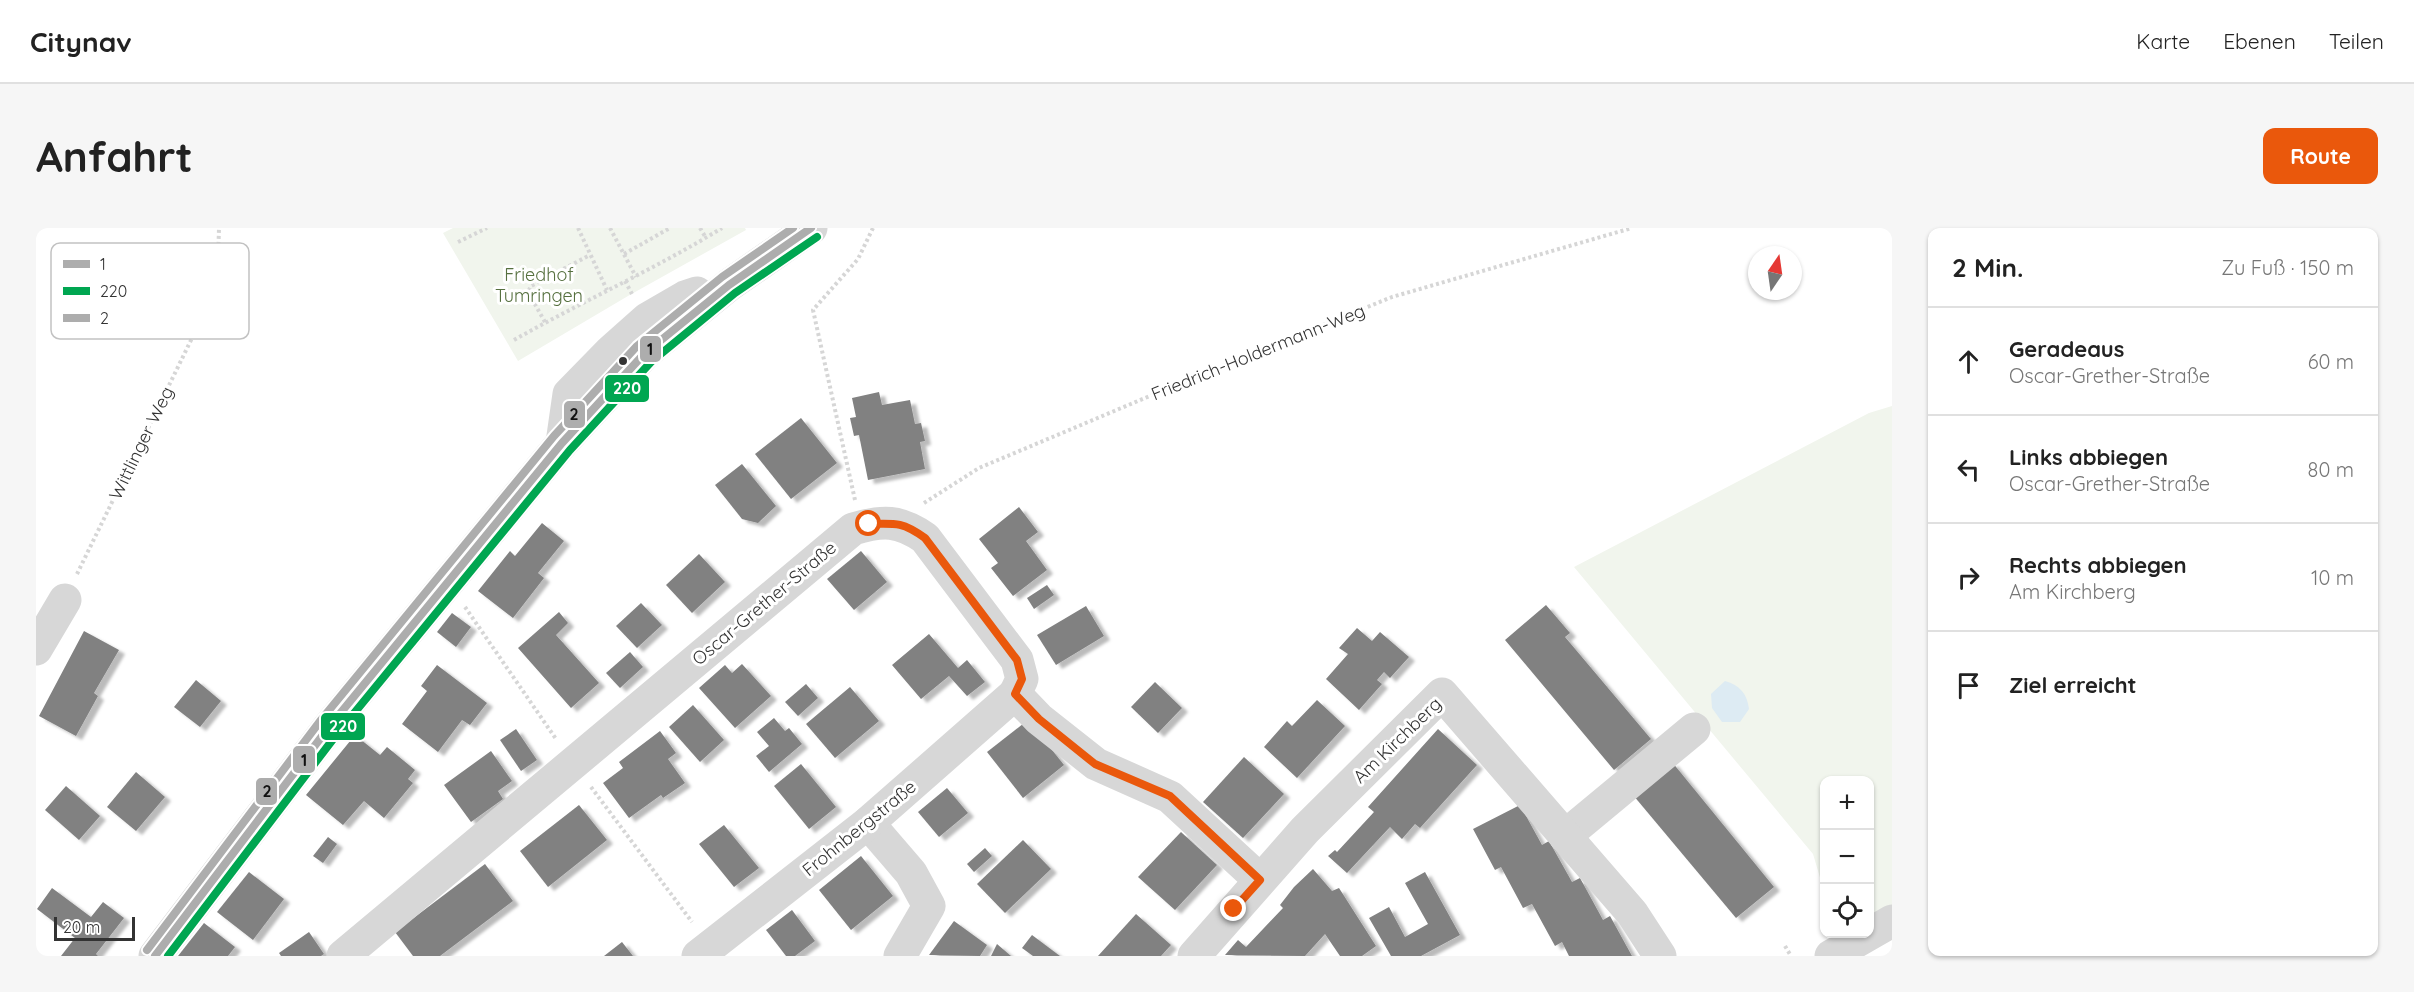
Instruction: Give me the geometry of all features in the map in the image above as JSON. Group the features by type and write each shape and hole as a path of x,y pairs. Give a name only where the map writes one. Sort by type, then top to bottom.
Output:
{"street":[{"path":"156,956 329,727 562,443 644,354 729,285 811,228"},
{"name":"Oscar-Grether-Straße","path":"343,956 853,529 869,524 898,523 909,526"},
{"path":"909,526 925,538 1017,660 1022,679 1015,694 1039,719 1095,764 1170,796 1260,880"},
{"path":"36,649 65,600"},
{"name":"Frohnbergstraße","path":"698,956 868,823 1015,694"},
{"name":"Am Kirchberg","path":"1194,956 1305,830 1442,694 1632,914 1660,956"},
{"path":"1565,836 1694,729"},
{"path":"868,823 912,873 929,906 900,956"},
{"path":"1831,956 1892,921"}],"path":[{"name":"Wittlinger Weg","path":"219,228 219,243"},
{"path":"458,242 487,228"},
{"path":"578,228 607,290"},
{"path":"610,228 636,277"},
{"path":"624,254 670,228"},
{"path":"700,228 706,238"},
{"path":"514,340 636,277 722,228"},
{"path":"861,527 813,310 858,259 873,228"},
{"name":"Friedrich-Holdermann-Weg","path":"909,526 925,501 979,468 1183,382 1392,297 1632,228"},
{"path":"545,322 528,292 531,286 590,255"},
{"path":"625,281 635,297"},
{"name":"Wittlinger Weg","path":"65,600 191,339"},
{"path":"1785,946 1791,956"}],"green space":[{"name":"Friedhof Tumringen","path":"453,228 745,228 746,230 518,361 443,233"},
{"path":"1892,406 1892,921 1874,932 1874,776 1820,776 1820,878 1813,854 1574,567 1869,413"}],"shaded area":[{"path":"1725,681 1739,688 1747,699 1749,709 1740,722 1722,722 1712,708 1711,694"}],"building":[{"path":"879,392 882,405 910,400 915,424 921,423 925,441 920,442 925,469 868,480 859,435 854,436 850,418 856,417 852,398"},
{"path":"801,418 837,463 791,499 755,454"},
{"path":"742,464 776,506 758,523 742,519 715,485"},
{"path":"1019,507 1038,532 1026,541 1047,570 1013,596 991,568 998,563 979,539"},
{"path":"542,523 564,541 538,573 544,578 513,618 478,591 510,551 515,556"},
{"path":"861,551 887,582 854,610 827,579"},
{"path":"699,554 725,582 692,613 666,585"},
{"path":"1047,585 1054,595 1034,609 1027,598"},
{"path":"641,603 662,625 637,648 616,626"},
{"path":"1546,605 1570,633 1565,637 1651,739 1614,770 1505,640"},
{"path":"1086,606 1104,636 1056,665 1037,635"},
{"path":"559,612 568,623 556,635 599,683 571,708 518,648"},
{"path":"452,613 471,627 456,647 437,632"},
{"path":"1357,628 1372,641 1380,632 1409,657 1390,678 1384,672 1377,680 1382,684 1359,710 1326,679 1348,654 1339,648"},
{"path":"84,631 119,650 94,693 98,696 76,736 39,716"},
{"path":"929,634 958,668 967,660 985,682 967,696 949,676 921,699 892,665"},
{"path":"630,652 643,667 620,688 606,673"},
{"path":"742,664 771,696 735,728 699,688 725,665 732,673"},
{"path":"437,665 487,703 470,725 462,720 438,752 402,724 427,691 421,686"},
{"path":"196,680 221,701 200,727 174,707"},
{"path":"1155,682 1182,708 1158,733 1131,707"},
{"path":"806,684 818,698 798,716 785,702"},
{"path":"850,687 879,721 835,758 806,724"},
{"path":"1317,700 1345,726 1297,778 1264,747 1287,721 1292,726"},
{"path":"693,705 724,740 700,762 669,727"},
{"path":"774,718 785,731 789,728 802,744 769,772 756,756 769,746 757,732"},
{"path":"1028,720 1064,765 1023,798 987,752"},
{"path":"516,729 537,760 521,771 500,740"},
{"path":"1438,729 1477,765 1420,828 1415,824 1402,839 1390,827 1347,873 1328,856 1335,850 1337,852 1374,812 1368,807"},
{"path":"660,731 676,753 668,759 685,783 663,798 661,795 629,818 603,783 623,768 619,762"},
{"path":"355,735 380,755 387,747 415,770 408,779 413,783 384,818 364,801 343,825 306,795"},
{"path":"491,751 512,781 498,791 503,799 471,822 444,785"},
{"path":"1244,757 1284,794 1243,838 1203,802"},
{"path":"1672,762 1774,887 1736,918 1633,795"},
{"path":"801,764 836,807 809,829 774,786"},
{"path":"136,772 165,797 136,831 107,807"},
{"path":"66,786 100,816 79,840 45,810"},
{"path":"947,788 968,813 939,837 918,812"},
{"path":"579,805 607,840 548,887 520,851"},
{"path":"1520,805 1542,845 1549,841 1572,882 1580,878 1603,920 1610,916 1632,956 1569,956 1562,942 1555,946 1532,904 1523,908 1501,867 1495,870 1473,829"},
{"path":"724,825 759,868 734,887 699,844"},
{"path":"1181,832 1217,865 1175,910 1138,877"},
{"path":"328,837 337,844 323,863 313,856"},
{"path":"1023,840 1051,869 1005,913 977,884"},
{"path":"985,848 992,856 974,872 967,864"},
{"path":"861,856 893,896 851,930 819,890"},
{"path":"485,864 513,901 440,956 413,956 395,932"},
{"path":"1313,869 1332,891 1339,888 1376,946 1362,956 1340,956 1325,934 1305,956 1225,955 1238,940 1246,947 1283,908 1280,905 1294,887"},
{"path":"249,872 284,899 253,940 217,912"},
{"path":"1425,872 1460,935 1421,956 1391,956 1369,918 1389,907 1405,937 1428,924 1405,883"},
{"path":"52,888 91,917 103,902 124,918 96,954 98,956 61,956 75,938 37,909"},
{"path":"792,910 815,941 795,956 786,956 766,930"},
{"path":"1136,914 1171,945 1161,956 1098,956"},
{"path":"954,921 987,945 980,956 929,955"},
{"path":"204,923 235,947 228,956 178,956"},
{"path":"309,932 324,954 321,956 281,956 279,953"},
{"path":"1032,935 1060,956 1033,956 1022,948"},
{"path":"622,942 633,956 604,956"},
{"path":"997,944 1011,956 991,956"}],"transit line":[{"name":"2","path":"147,950 321,720 554,436 637,346 722,277 793,228"},
{"name":"1","path":"155,956 329,727 562,443 644,354 729,285 811,228"},
{"name":"220","path":"168,956 337,734 570,450 651,362 735,293 817,237"}],"route":[{"path":"869,524 898,523 909,526 925,538 1017,660 1022,679 1015,694 1039,719 1095,764 1170,796 1260,880 1234,909"}]}
